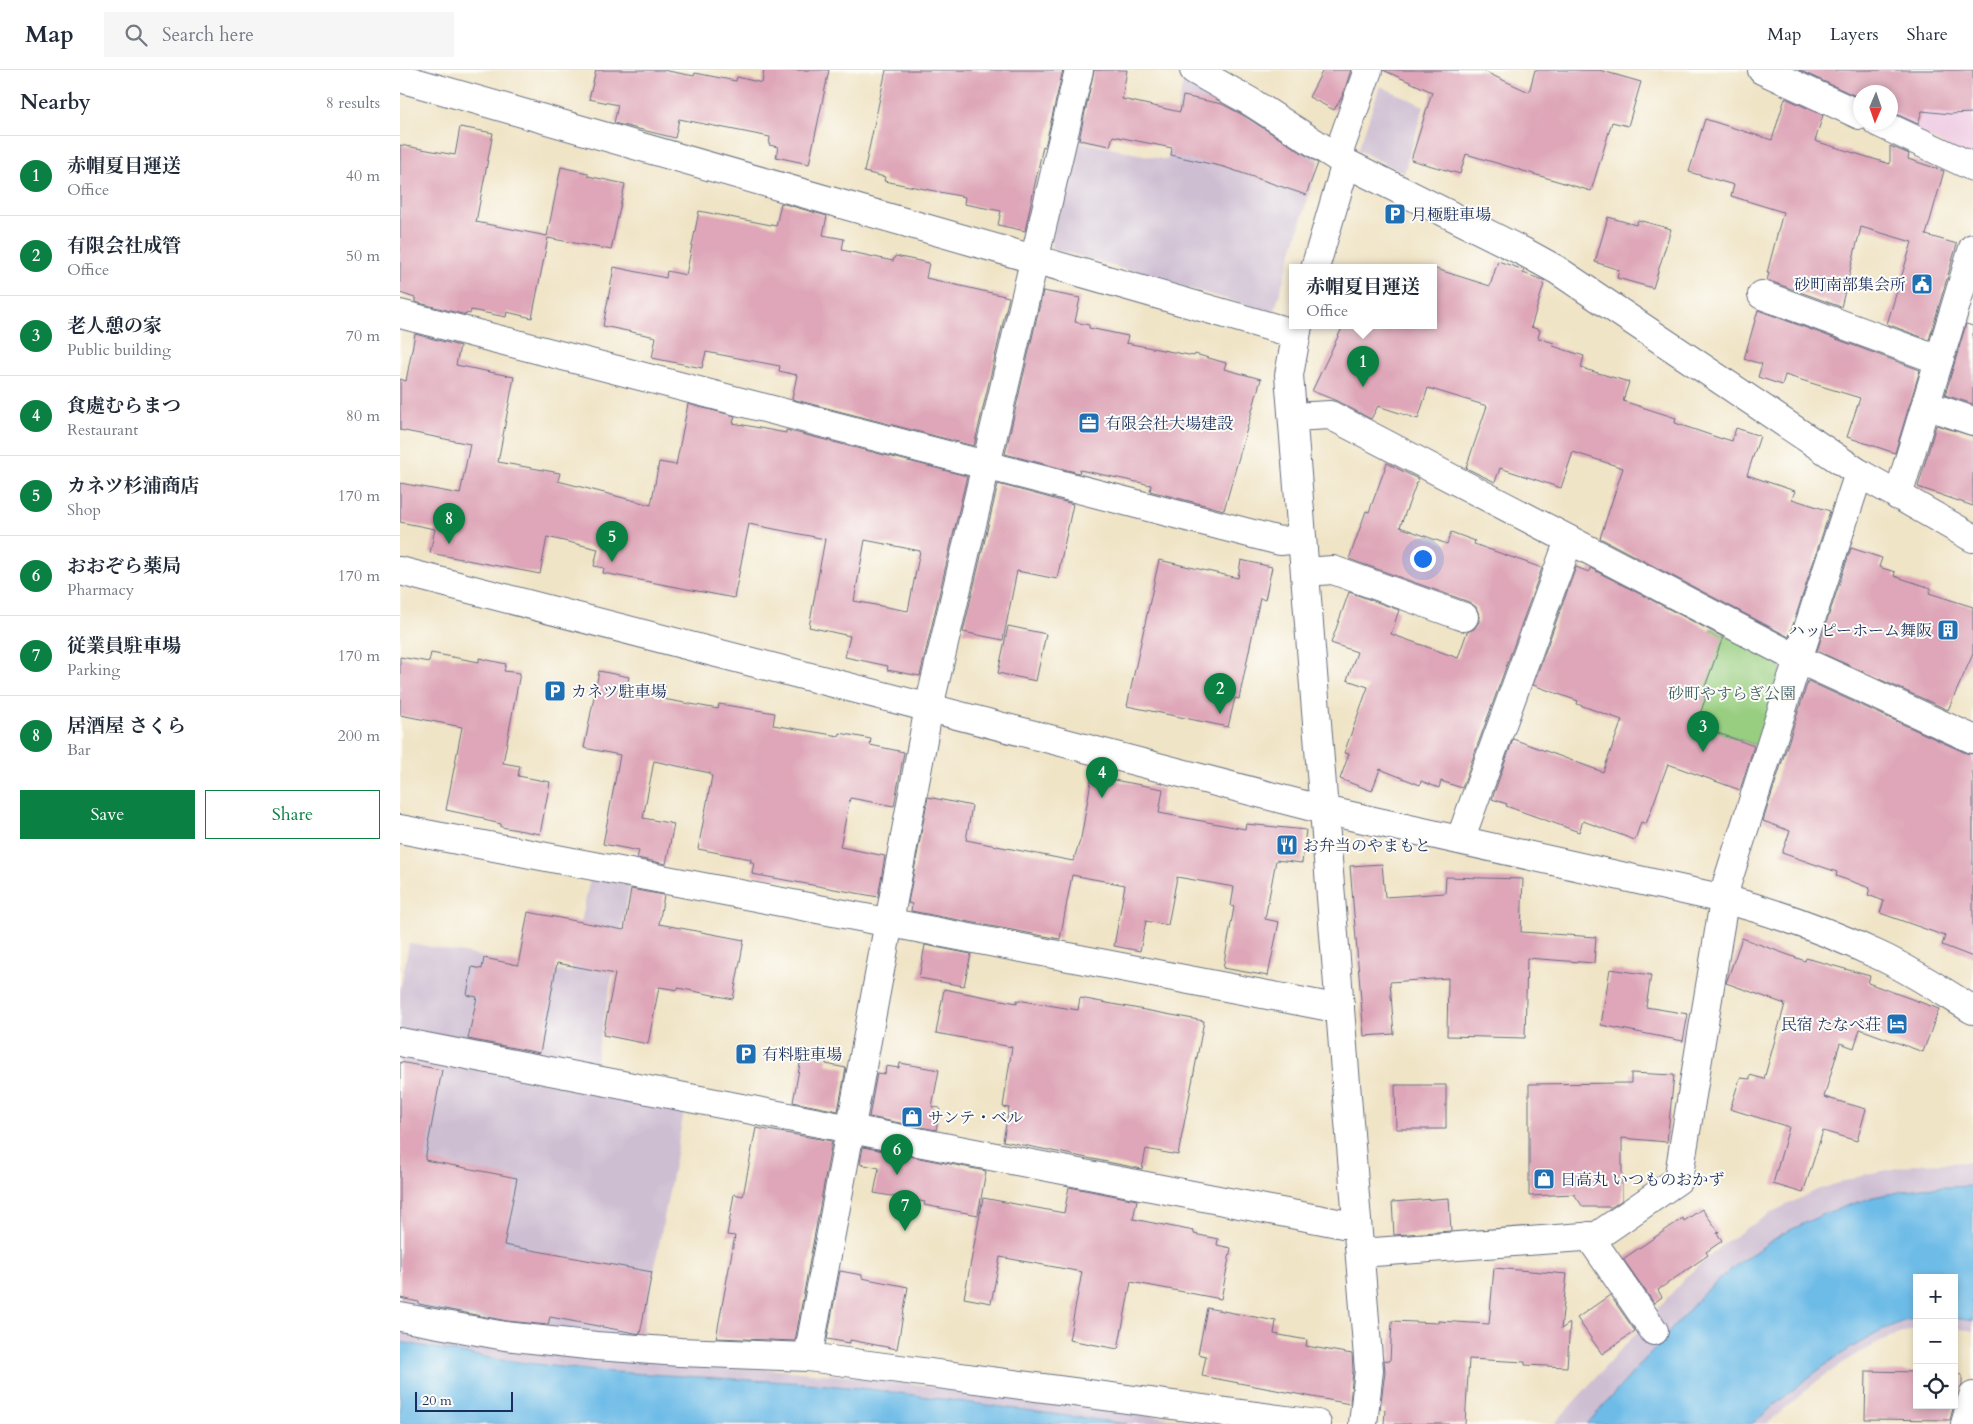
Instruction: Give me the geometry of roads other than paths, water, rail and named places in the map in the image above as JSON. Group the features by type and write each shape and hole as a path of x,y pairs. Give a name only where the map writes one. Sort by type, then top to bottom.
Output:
{"street":[{"path":"808,1357 929,707 1079,70"},
{"path":"1194,70 1251,102 1342,160 1557,270 1859,474 1973,538"},
{"path":"1316,264 1342,160 1368,70"},
{"path":"1762,70 1853,112"},
{"path":"400,78 1034,260 1289,328"},
{"path":"1893,130 1973,167"},
{"path":"1898,496 1973,248"},
{"path":"1762,295 1939,360"},
{"path":"400,314 1280,540 1302,539"},
{"path":"1297,330 1289,376 1369,1370 1363,1424"},
{"path":"1926,405 1973,421"},
{"path":"1293,417 1330,415 1798,659 1973,739"},
{"path":"1360,1253 1597,1236 1678,1180 1727,883 1859,474"},
{"path":"1460,840 1569,540"},
{"path":"1305,572 1333,570 1464,617"},
{"path":"400,571 1324,810 1724,899 1770,911 1878,955 1909,971 1973,1010"},
{"path":"400,829 1325,1006 1340,1005"},
{"path":"400,1042 1343,1224 1357,1223"},
{"path":"1589,1236 1654,1331"},
{"path":"400,1317 505,1336 596,1346 680,1352 808,1357 1317,1424"},
{"path":"1965,1424 1973,1396"}],"water":[{"path":"1973,1186 1973,1321 1958,1319 1958,1274 1913,1274 1913,1319 1889,1327 1841,1354 1752,1424 1587,1424 1704,1293 1741,1261 1782,1234 1826,1213 1873,1197 1921,1188"},
{"path":"400,1342 501,1360 595,1371 805,1383 869,1389 1127,1424 400,1424"}],"place":[{"name":"月極駐車場","path":"1395,214"},
{"name":"砂町南部集会所","path":"1922,284"},
{"name":"赤帽夏目運送","path":"1363,387"},
{"name":"有限会社大場建設","path":"1089,423"},
{"name":"居酒屋 さくら","path":"449,544"},
{"name":"カネツ杉浦商店","path":"612,562"},
{"name":"ハッピーホーム舞阪","path":"1948,630"},
{"name":"カネツ駐車場","path":"555,691"},
{"name":"有限会社成管","path":"1220,714"},
{"name":"老人憩の家","path":"1703,752"},
{"name":"食處むらまつ","path":"1102,798"},
{"name":"お弁当のやまもと","path":"1287,845"},
{"name":"民宿 たなべ荘","path":"1897,1024"},
{"name":"有料駐車場","path":"746,1054"},
{"name":"サンテ・ベル","path":"912,1117"},
{"name":"おおぞら薬局","path":"897,1175"},
{"name":"日高丸 いつものおかず","path":"1544,1179"},
{"name":"従業員駐車場","path":"905,1231"}],"park label":[{"name":"砂町やすらぎ公園","path":"1732,693"}]}
